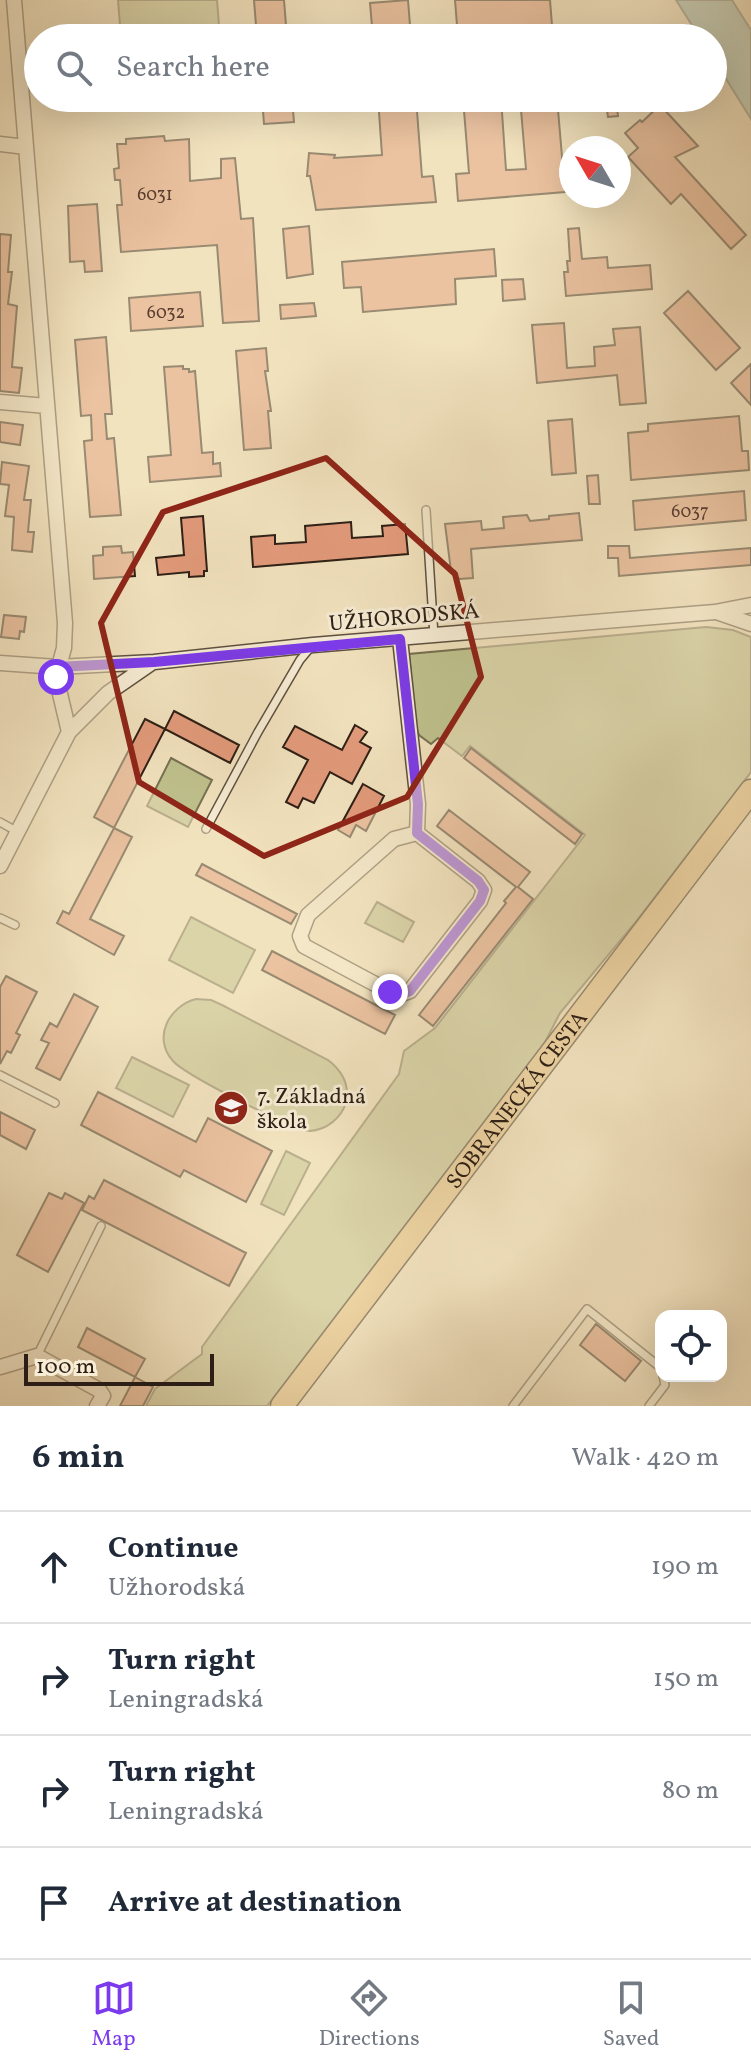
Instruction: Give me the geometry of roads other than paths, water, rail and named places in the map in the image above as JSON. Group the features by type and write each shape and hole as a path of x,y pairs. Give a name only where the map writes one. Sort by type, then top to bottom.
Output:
{"main road":[{"name":"SOBRANECKÁ CESTA","path":"282,1406 751,791"}],"street":[{"path":"14,0 65,623 64,648 56,677 69,732"},
{"path":"0,144 26,147"},
{"path":"0,402 47,406"},
{"name":"UŽHORODSKÁ","path":"0,663 57,667 154,662 313,645 715,612 751,605"},
{"name":"UŽHORODSKÁ","path":"715,612 751,624"},
{"path":"400,639 418,804 417,833"},
{"path":"0,866 69,732 108,693 154,662"},
{"path":"417,833 478,881 484,890 480,901 410,991 402,994 390,992 304,946 300,936 308,915 394,839 417,833"},
{"path":"0,1367 37,1356 99,1390 103,1396 97,1406"}],"lane":[{"path":"426,510 434,636"},
{"path":"206,829 300,660 313,645"},
{"path":"0,822 18,832"},
{"path":"0,918 15,925"},
{"path":"0,1075 55,1103"},
{"path":"37,1356 101,1226"},
{"path":"513,1406 587,1309 655,1363"},
{"path":"649,1406 664,1382"}],"water":[{"path":"676,0 732,0 751,30 751,119 727,80 727,24 691,24"}],"place":[{"name":"7. Základná škola","path":"231,1108"}]}
